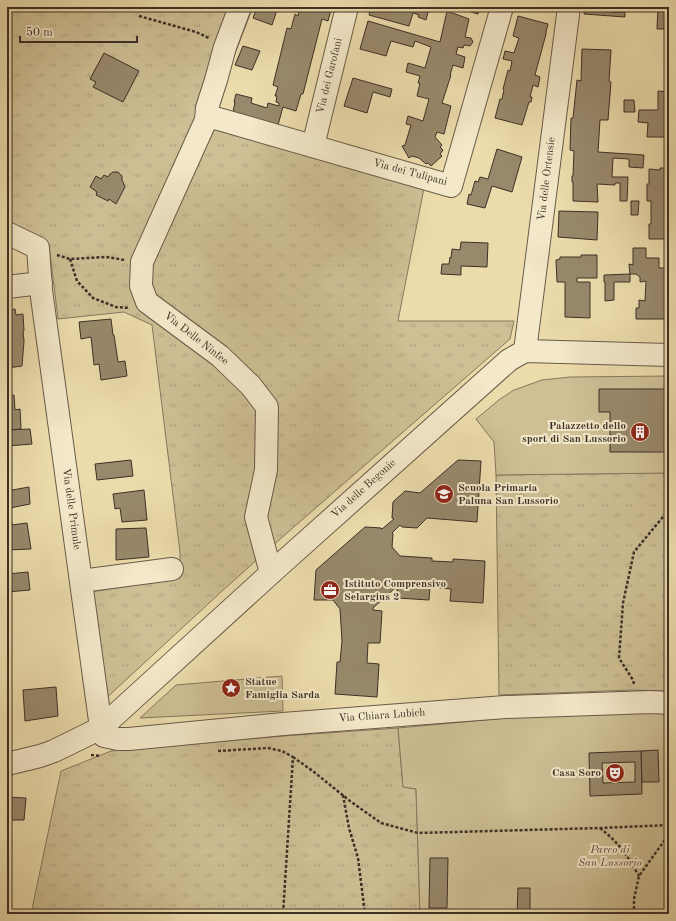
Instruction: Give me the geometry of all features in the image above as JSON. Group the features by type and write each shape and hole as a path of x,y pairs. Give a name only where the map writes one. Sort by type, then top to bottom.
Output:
{"street":[{"path":"147,302 142,286 142,262 210,119 207,108 225,47 240,7"},
{"name":"Via dei Garofani","path":"313,146 347,7"},
{"name":"Via dei Tulipani","path":"210,119 313,146 451,186 502,7"},
{"name":"Via delle Ortensie","path":"525,352 569,7"},
{"path":"7,233 38,248"},
{"name":"Via delle Primule","path":"38,248 41,286 101,728"},
{"path":"7,287 41,286"},
{"name":"Via Delle Ninfee","path":"147,302 220,356 251,386 267,407 266,470 256,517 271,573"},
{"name":"Via delle Begonie","path":"7,764 54,751 101,728 271,573 509,360 525,352 669,355"},
{"path":"81,581 172,568"},
{"name":"Via Chiara Lubich","path":"101,728 104,736 118,740 283,724 505,707 639,702 669,703"}],"path":[{"path":"139,16 196,32 225,47"},
{"path":"38,248 70,259 106,257 142,262"},
{"path":"70,259 77,281 93,298 116,307 136,308 147,302"},
{"path":"639,702 633,680 619,658 623,603 634,552 669,511"},
{"path":"215,751 268,748 282,751 314,772 380,823 418,833 669,825"},
{"path":"84,754 108,756"},
{"path":"283,914 293,757"},
{"path":"343,795 349,828 358,858 365,914"},
{"path":"600,828 619,844 639,876"},
{"path":"634,914 634,898 639,876 669,834"}],"green space":[{"path":"7,7 253,7 213,110 424,188 398,321 514,321 510,339 287,533 102,702 90,592 180,578 180,552 152,325 124,312 58,319 49,245 7,222"},
{"path":"669,376 669,473 496,475 494,442 476,419 500,399 514,390 542,380 570,377"},
{"path":"669,473 669,691 632,690 499,695 496,475"},
{"path":"282,676 283,711 140,718 176,685"},
{"name":"Parco di San Lussorio","path":"669,703 669,914 420,914 416,789 403,787 398,728"},
{"path":"398,728 403,787 416,789 420,914 31,914 61,771 111,751 283,736"}],"building":[{"path":"257,7 278,7 272,25 253,18"},
{"path":"298,7 321,7 331,10 328,21 322,19 303,94 301,94 296,111 283,107 278,125 233,112 236,94 252,98 251,103 267,108 268,103 279,106 279,103 276,102 277,96 275,96 278,87 273,85 287,28 291,29 295,14 298,16 300,8"},
{"path":"371,7 409,7 428,12 426,20 413,13 409,26 369,15"},
{"path":"462,7 480,7 478,14 461,9"},
{"path":"585,7 612,7 612,12 625,12 625,17 584,14"},
{"path":"658,7 669,7 669,30 657,29"},
{"path":"447,11 469,19 465,37 471,38 473,42 470,46 464,45 463,48 458,47 456,54 465,57 463,68 453,65 442,103 451,106 444,134 437,132 435,137 442,145 440,147 443,150 440,154 442,156 431,166 419,158 412,156 409,158 402,146 405,145 411,125 406,124 408,116 423,121 429,99 417,96 420,76 406,72 408,63 425,68 431,47 415,41 413,47 391,41 386,56 360,49 368,21 440,42"},
{"path":"518,16 548,24 535,75 540,77 538,87 533,85 530,97 532,97 531,102 529,102 522,125 495,118 500,99 502,99 508,70 510,71 512,61 503,59 505,51 514,53 519,38 513,36"},
{"path":"243,46 260,51 252,70 235,65"},
{"path":"582,49 611,50 609,81 611,82 608,120 600,120 598,152 644,155 643,168 629,167 629,159 613,158 612,177 628,177 627,201 620,201 620,183 615,183 615,185 597,184 598,202 573,201 572,176 574,151 570,150 571,118 573,118 577,80 581,81"},
{"path":"104,53 139,71 123,102 93,87 96,82 90,79"},
{"path":"353,78 392,89 390,97 373,92 367,113 344,106"},
{"path":"658,91 669,92 669,137 647,137 648,123 638,122 639,110 658,110"},
{"path":"624,100 634,100 635,112 624,112"},
{"path":"497,149 522,157 512,192 492,186 485,208 467,204 469,194 471,195 475,181 478,182 480,177 488,179"},
{"path":"660,168 669,168 669,239 649,239 649,224 651,224 651,201 647,201 647,184 649,184 649,169 660,170"},
{"path":"113,172 118,172 122,176 125,187 116,204 109,199 108,201 96,195 97,192 90,187 96,176 101,179 104,175 108,177"},
{"path":"631,201 639,201 638,215 631,215"},
{"path":"559,211 598,212 597,240 558,237"},
{"path":"461,242 488,243 487,267 461,266 461,275 441,274 442,264 449,264 452,249 460,250"},
{"path":"633,248 646,248 646,258 659,258 659,268 664,268 669,273 669,319 636,319 636,308 639,308 639,300 645,301 646,281 640,282 640,277 636,274 630,274 629,264 633,265"},
{"path":"581,255 597,255 597,278 577,278 577,282 590,282 590,318 565,317 565,282 557,282 556,260 560,259 560,257 581,257"},
{"path":"630,274 630,282 614,282 614,300 605,301 604,275"},
{"path":"15,309 16,315 23,314 24,341 22,366 7,368 7,310"},
{"path":"111,319 118,362 125,361 127,376 101,380 99,364 94,365 91,337 81,339 79,322"},
{"name":"Palazzetto dello sport di San Lussorio","path":"599,389 669,389 669,452 610,452 610,412 599,412"},
{"path":"14,395 15,410 20,409 21,429 7,430 7,396"},
{"path":"30,429 32,444 7,446 7,430"},
{"path":"131,460 133,476 97,480 95,464"},
{"path":"458,460 481,461 477,522 427,518 417,528 402,527 400,525 392,533 392,547 400,556 432,558 432,561 453,562 453,559 485,561 483,603 450,601 451,589 430,587 429,600 397,598 397,588 395,588 373,608 373,610 382,611 380,643 368,643 367,663 379,664 377,697 335,694 337,662 340,662 342,641 340,609 333,600 314,600 316,570 365,527 382,529 394,519 392,518 393,502 405,491 420,493"},
{"path":"29,487 30,504 10,508 12,525 27,523 31,549 7,550 7,491"},
{"path":"144,490 147,520 122,522 120,508 115,509 113,494"},
{"path":"146,528 149,557 116,560 116,529"},
{"path":"28,572 30,590 7,592 7,574"},
{"path":"56,687 58,716 25,721 23,690"},
{"path":"658,750 659,782 642,782 641,751"},
{"path":"641,751 642,794 590,796 589,753","holes":["635,762 635,782 603,783 602,763"]},
{"path":"7,797 26,798 24,820 7,820"},
{"path":"7,840 12,841 9,868 7,868"},
{"path":"430,858 448,858 447,908 429,908"},
{"path":"518,888 530,888 530,914 517,914"}],"place":[{"name":"Palazzetto dello sport di San Lussorio","path":"640,432"},
{"name":"Scuola Primaria Paluna San Lussorio","path":"444,494"},
{"name":"Istituto Comprensivo Selargius 2","path":"330,590"},
{"name":"Statue Famiglia Sarda","path":"231,688"},
{"name":"Casa Soro","path":"615,773"}]}
